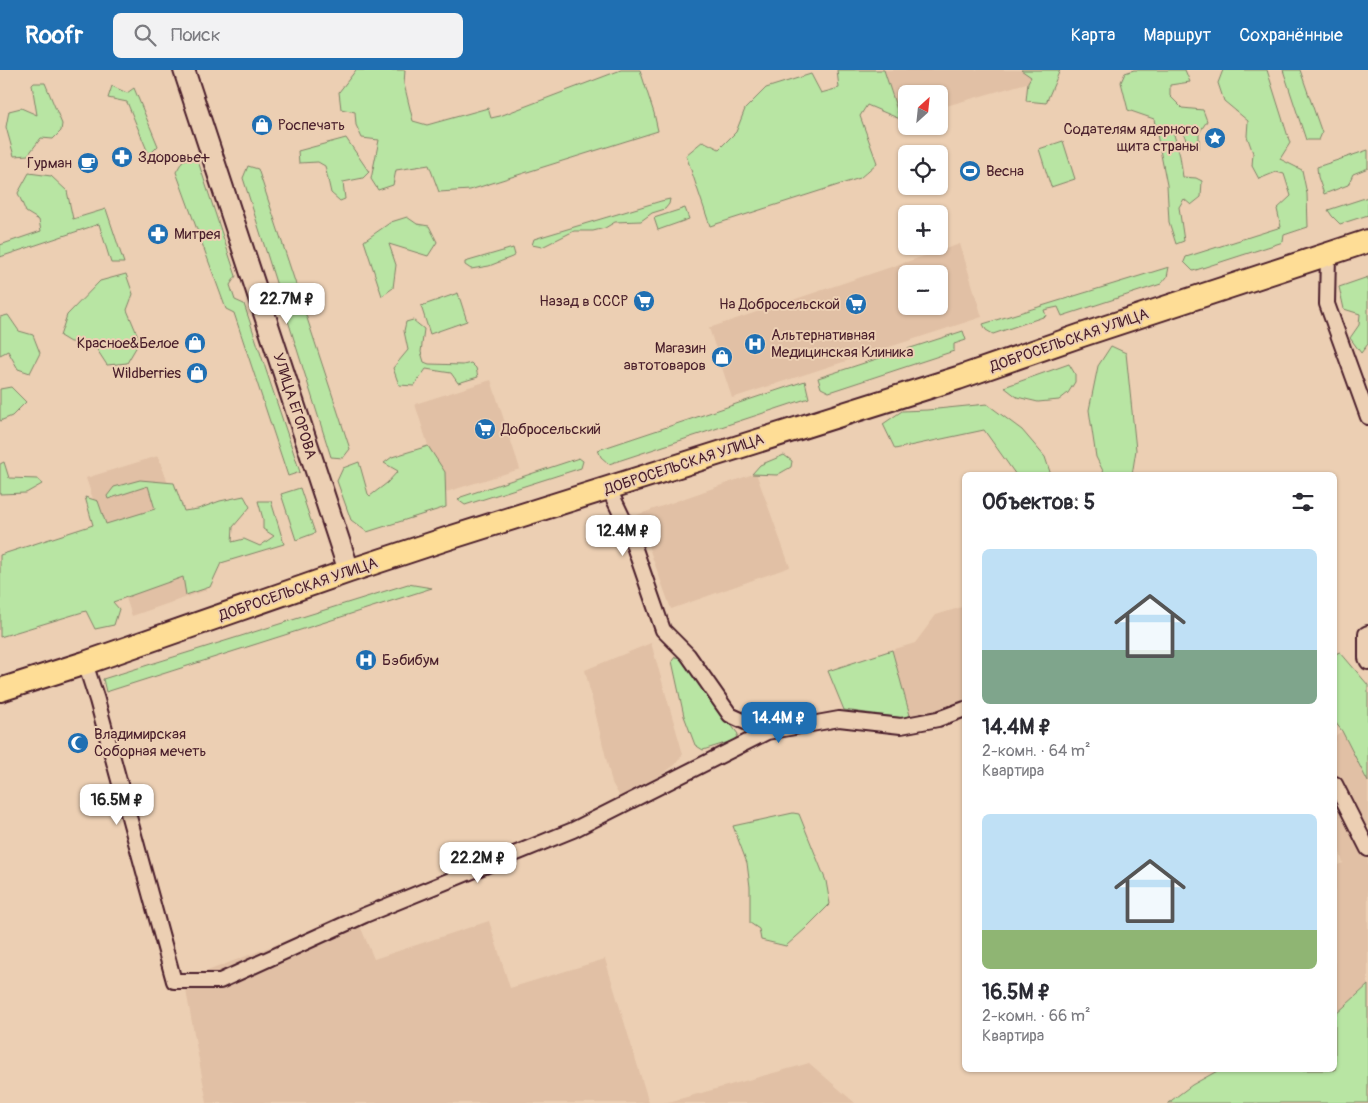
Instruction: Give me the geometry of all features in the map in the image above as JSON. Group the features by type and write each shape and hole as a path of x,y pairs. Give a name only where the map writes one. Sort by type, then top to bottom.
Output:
{"main road":[{"name":"УЛИЦА ЕГОРОВА","path":"184,70 349,571"},
{"name":"ДОБРОСЕЛЬСКАЯ УЛИЦА","path":"0,690 85,663 349,571 810,423 958,378 1368,241"}],"street":[{"path":"1328,254 1327,304 1368,416"},
{"path":"609,489 628,529 664,630 688,655 730,715 767,732"},
{"path":"1368,633 1366,634 1366,658 1368,662"},
{"path":"85,663 97,700 174,981 220,981 366,914 573,830 767,732 839,719 901,726 938,719 962,710"},
{"path":"1337,788 1368,849"}],"shaded area":[{"path":"884,70 1035,70 1037,80 948,105 948,85 898,85 898,113"},
{"path":"960,244 982,317 732,398 709,328 927,255 948,255 948,248"},
{"path":"491,380 520,469 443,493 415,404"},
{"path":"158,456 207,590 132,616 86,478"},
{"path":"756,473 790,567 671,609 637,515"},
{"path":"962,607 962,706 911,719 892,650 915,643 936,615"},
{"path":"651,643 683,754 675,765 644,787 620,797 612,783 585,670"},
{"path":"1342,731 1368,782 1368,985 1337,1013 1337,865 1343,863 1337,842 1337,735"},
{"path":"355,914 374,959 489,921 510,988 605,959 649,1103 207,1103 184,980"},
{"path":"809,1063 855,1103 665,1103 799,1066"}],"green space":[{"path":"356,70 405,70 404,84 413,121 427,125 488,108 491,118 500,116 621,70 640,70 658,131 470,190 439,192 429,165 396,170 393,185 378,190 371,179 379,140 362,138 356,125 355,112 341,109 339,92"},
{"path":"837,70 884,70 898,118 867,105 860,116 877,163 860,178 710,226 686,155 703,141 719,149 736,132 745,109 766,88 811,74 821,93 839,88"},
{"path":"1021,70 1060,70 1046,103 1026,101 1028,82 1031,77"},
{"path":"1134,70 1185,70 1190,82 1170,85 1170,96 1182,108 1203,110 1207,121 1199,133 1199,148 1189,148 1182,129 1173,131 1180,156 1183,177 1196,178 1202,181 1201,197 1191,205 1184,199 1179,207 1184,241 1176,244 1169,222 1167,185 1154,119 1128,110 1121,82 1125,73"},
{"path":"1223,70 1267,70 1290,143 1280,159 1302,170 1307,194 1308,227 1284,235 1283,242 1193,271 1184,262 1186,257 1281,227 1277,209 1291,196 1284,174 1276,172 1259,179 1252,166 1253,153 1247,136 1248,121 1224,101 1218,83"},
{"path":"1283,70 1300,70 1322,133 1319,140 1306,140"},
{"path":"34,83 45,83 62,124 61,131 53,139 41,138 28,155 14,156 6,127 9,111 21,108 37,115 32,85"},
{"path":"112,86 127,93 134,88 158,146 149,155 127,102 108,98"},
{"path":"346,138 369,172 363,178 343,182 345,199 340,201 331,193 325,166 318,162 299,163 298,151"},
{"path":"1063,141 1075,179 1051,187 1039,149"},
{"path":"1368,150 1368,168 1353,174 1348,185 1324,194 1318,177 1317,167"},
{"path":"197,158 236,276 230,285 235,300 244,304 300,472 288,476 234,313 226,309 176,172 183,160"},
{"path":"248,166 258,169 350,449 343,458 331,457 243,178"},
{"path":"29,173 51,176 67,191 73,219 106,209 124,263 111,263 99,224 0,257 0,245 41,231 39,220 26,212 18,193"},
{"path":"1368,197 1368,215 1340,224 1328,210"},
{"path":"670,199 665,209 652,213 641,221 615,222 605,228 593,231 574,231 542,247 532,245 534,239"},
{"path":"685,208 689,219 658,230 654,218"},
{"path":"407,217 417,224 429,226 437,242 428,256 389,244 396,265 393,288 382,296 364,241 391,222"},
{"path":"513,248 515,255 489,266 471,269 465,265 465,262"},
{"path":"1169,267 1167,277 1161,284 1062,316 1058,307 1044,310 1046,316 993,334 986,330 983,324"},
{"path":"126,274 133,294 127,310 140,341 127,363 107,365 92,342 70,342 60,336 67,315 100,281"},
{"path":"1368,277 1368,344 1361,353 1350,338 1359,325 1360,314 1344,309 1339,287"},
{"path":"458,293 467,321 430,334 421,306"},
{"path":"8,315 19,331 33,335 40,353 30,373 18,369 8,351 0,355 0,317"},
{"path":"413,320 424,329 421,352 424,362 429,364 463,365 471,363 476,368 478,377 458,383 451,373 426,369 414,386 399,385 393,368 408,350 404,331 406,322"},
{"path":"963,331 966,340 954,344 954,351 829,392 821,388 818,378"},
{"path":"1111,346 1126,353 1136,450 1132,472 1104,472 1096,457 1089,410 1098,366"},
{"path":"1069,364 1075,374 1075,382 1068,393 1059,400 1038,402 1017,397 1004,387"},
{"path":"805,381 809,398 609,464 601,457 598,450"},
{"path":"11,387 26,402 12,416 0,421 0,389"},
{"path":"987,404 1022,430 1045,457 1050,472 1014,472 984,430 895,449 883,424 902,411"},
{"path":"428,446 445,472 446,507 367,532 351,520 337,481 343,468 359,462 370,496 387,483 398,471 384,463 392,457"},
{"path":"784,455 792,461 791,467 777,475 752,474 760,465"},
{"path":"579,458 583,461 581,468 465,505 458,500 461,497"},
{"path":"4,462 9,478 38,479 42,484 26,493 0,494 0,464"},
{"path":"140,480 174,483 184,511 244,496 250,507 233,527 232,542 244,539 260,546 274,536 263,529 263,519 258,501 271,501 284,544 221,563 210,587 186,595 183,577 113,602 119,609 114,625 95,629 86,611 0,637 0,555 93,525 85,497 98,501 106,524 155,509 148,486 108,499 107,496 114,487"},
{"path":"300,488 315,533 296,540 281,494"},
{"path":"408,584 432,588 106,692 103,679"},
{"path":"892,650 911,719 844,710 828,671"},
{"path":"1340,652 1368,685 1368,782 1337,725 1337,653"},
{"path":"675,657 681,658 738,734 735,740 703,750 695,745 684,716 672,661"},
{"path":"793,813 799,814 826,881 830,904 786,946 761,940 759,929 750,923 750,887 747,863 733,826"},
{"path":"1368,985 1368,1103 1168,1103 1192,1085 1215,1072 1337,1072 1337,1013"}],"place":[{"name":"Роспечать","path":"262,125"},
{"name":"Содателям ядерного щита страны","path":"1215,138"},
{"name":"Здоровье+","path":"122,157"},
{"name":"Гурман","path":"88,163"},
{"name":"Весна","path":"970,171"},
{"name":"Митрея","path":"158,234"},
{"name":"Назад в СССР","path":"644,301"},
{"name":"На Добросельской","path":"856,304"},
{"name":"Красное&Белое","path":"195,343"},
{"name":"Альтернативная Mедицинская Kлиника","path":"755,344"},
{"name":"Магазин автотоваров","path":"722,357"},
{"name":"Wildberries","path":"197,373"},
{"name":"Добросельский","path":"485,429"},
{"name":"Бэбибум","path":"366,660"},
{"name":"Владимирская Соборная мечеть","path":"78,743"}]}
